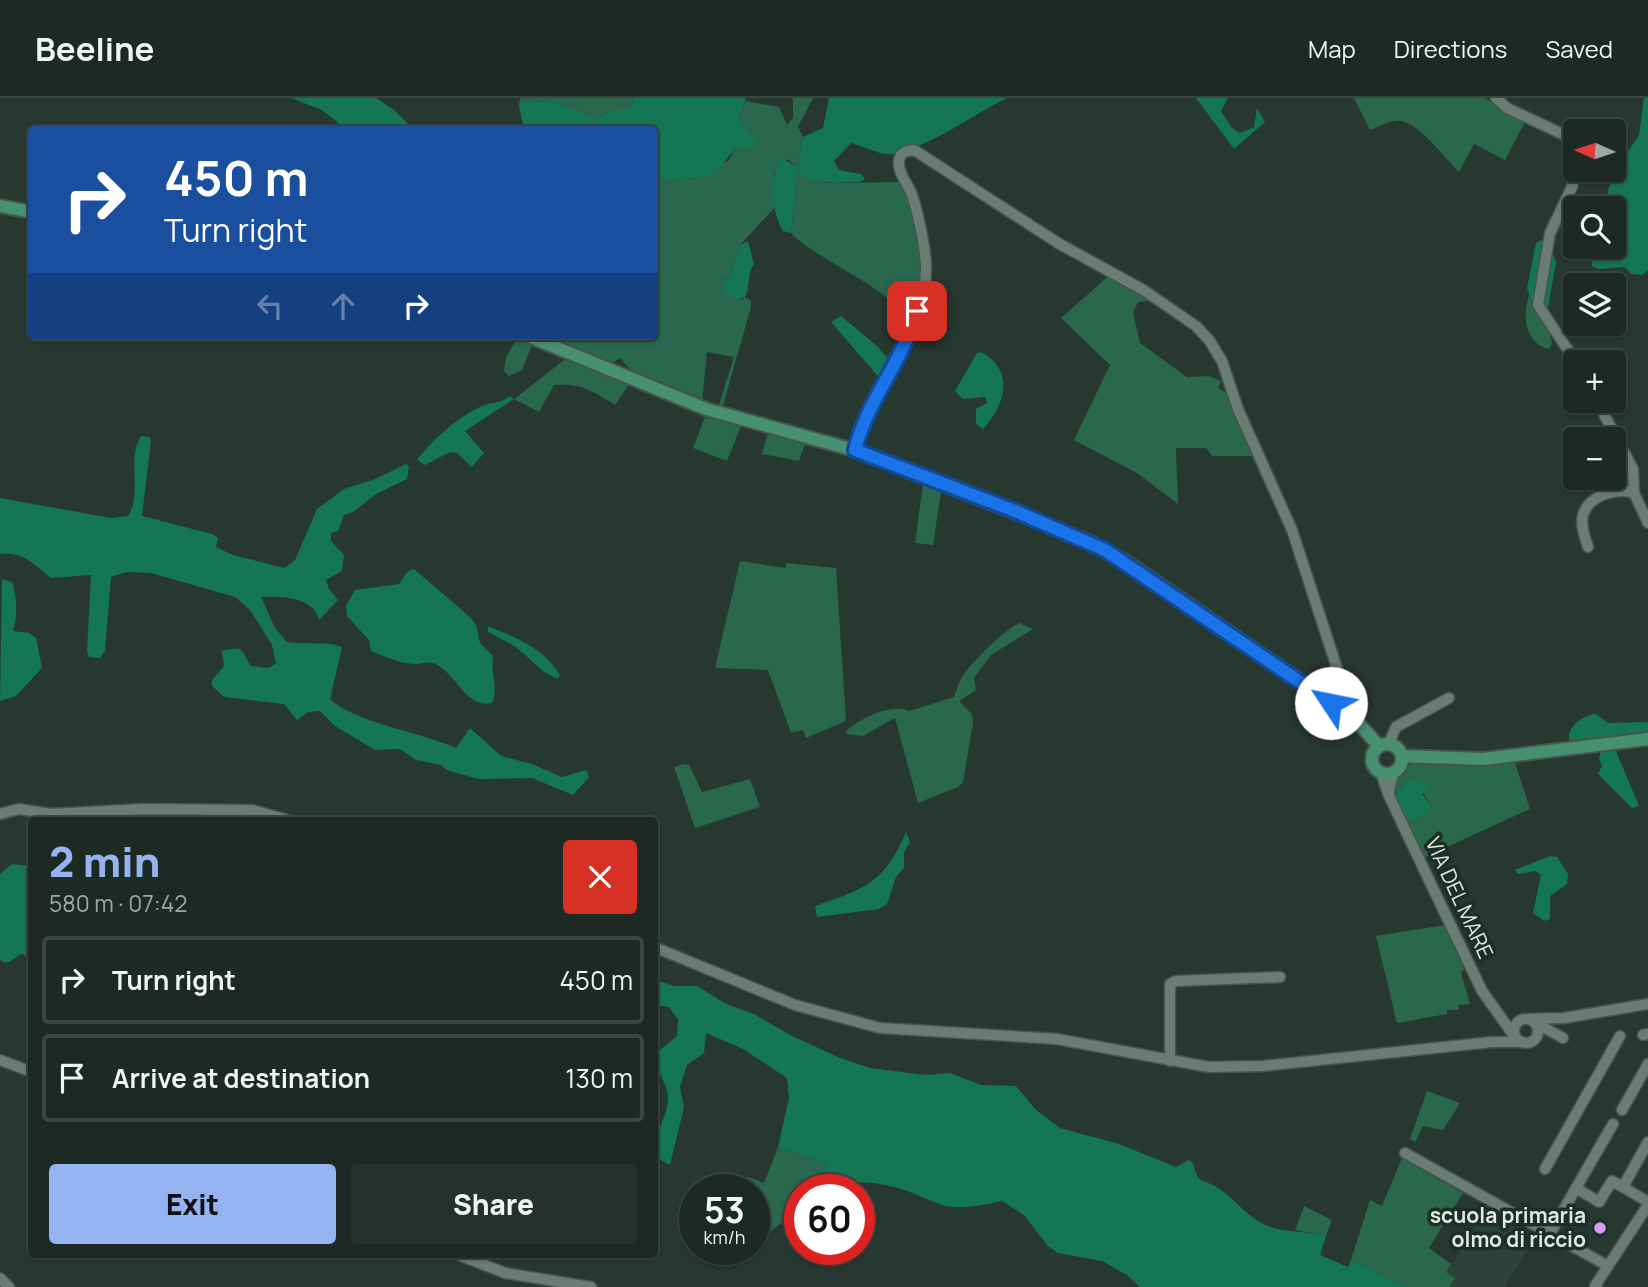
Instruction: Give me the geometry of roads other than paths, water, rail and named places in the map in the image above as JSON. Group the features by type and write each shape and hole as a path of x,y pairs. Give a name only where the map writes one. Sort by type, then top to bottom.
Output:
{"main road":[{"path":"0,206 28,211"},
{"path":"538,340 706,409 855,450 1015,511 1105,550 1353,717 1384,744 1396,746 1402,756 1401,765 1387,773 1371,761 1384,744"},
{"path":"1402,756 1483,759 1648,739"}],"street":[{"path":"1496,98 1507,108 1563,134"},
{"path":"855,450 864,419 911,332 924,286 926,258 912,195 898,163 900,156 906,151 914,150 1058,243 1146,291 1196,326 1209,340 1222,361 1238,408 1292,530 1335,669 1353,717"},
{"path":"1568,350 1538,305 1550,233 1573,182"},
{"path":"1603,413 1633,469 1634,493 1648,523"},
{"path":"1588,547 1582,524 1589,505 1621,488 1634,493"},
{"path":"1318,694 1335,669"},
{"path":"1384,744 1396,727 1449,698"},
{"name":"VIA DEL MARE","path":"1387,773 1389,796 1482,991 1500,1013 1523,1029"},
{"path":"0,814 19,809 51,814 144,808 252,810 277,817"},
{"path":"658,949 795,1005 880,1028 1057,1039 1170,1061 1217,1067 1263,1066 1492,1042 1523,1029 1564,1018 1648,1004"},
{"path":"1170,1061 1170,984 1177,981 1280,977"},
{"path":"1500,1013 1523,1029"},
{"path":"1492,1042 1523,1029"},
{"path":"1545,1169 1620,1036"},
{"path":"0,1060 28,1070"},
{"path":"1622,1110 1648,1064"},
{"path":"1551,1232 1613,1124"},
{"path":"1623,1187 1648,1142"},
{"path":"1405,1153 1608,1266"},
{"path":"1576,1188 1599,1202 1612,1181 1648,1204 1596,1286"},
{"path":"467,1258 505,1273 591,1287"},
{"path":"0,1278 9,1287"}],"place":[{"name":"scuola primaria olmo di riccio","path":"1600,1228"}]}
